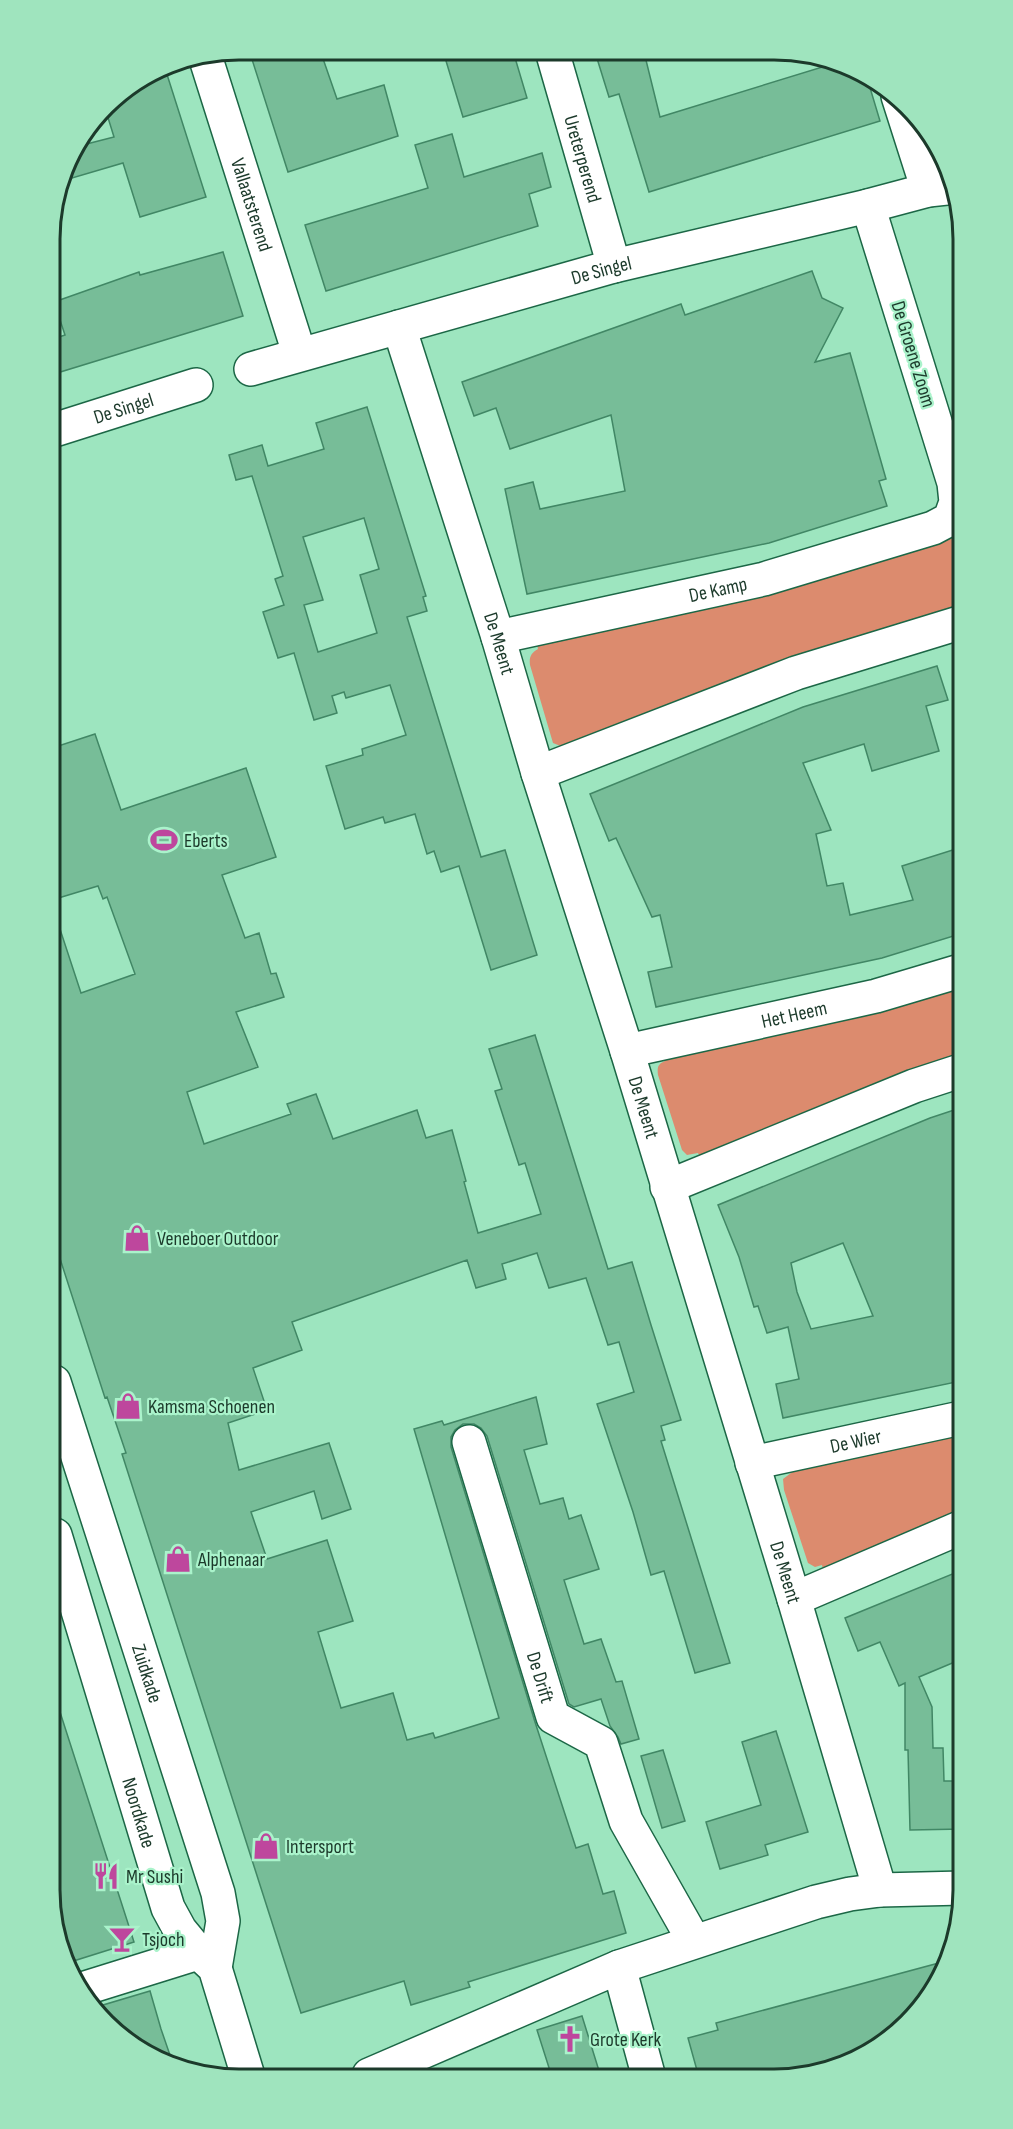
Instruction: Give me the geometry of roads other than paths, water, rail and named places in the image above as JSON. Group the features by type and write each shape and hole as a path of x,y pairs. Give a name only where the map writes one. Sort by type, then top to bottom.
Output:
{"street":[{"name":"Ureterperend","path":"555,60 614,266"},
{"name":"Vallaatsterend","path":"207,63 299,354"},
{"path":"911,124 942,189"},
{"name":"De Singel","path":"251,369 614,266 942,189"},
{"name":"De Groene Zoom","path":"868,206 953,480"},
{"name":"De Meent","path":"399,327 627,1051 880,1890"},
{"name":"De Singel","path":"60,428 196,385"},
{"name":"De Groene Zoom","path":"933,528 950,519 953,510"},
{"name":"De Kamp","path":"498,637 764,579 933,528"},
{"path":"538,773 796,673 953,625"},
{"name":"Het Heem","path":"627,1051 884,994 953,973"},
{"path":"667,1187 914,1086 953,1073"},
{"name":"Zuidkade","path":"60,1401 218,1893 223,1921 211,1956"},
{"name":"De Wier","path":"752,1462 953,1420"},
{"name":"De Drift","path":"469,1442 553,1717 601,1743 626,1821 694,1941"},
{"path":"794,1599 953,1531"},
{"name":"Noordkade","path":"60,1552 168,1908 180,1930 211,1956 246,2069"},
{"path":"383,2069 619,1967 816,1902 880,1890 953,1888"},
{"path":"89,1987 211,1956"},
{"path":"619,1967 647,2069"}],"place":[{"name":"Eberts","path":"164,840"},
{"name":"Veneboer Outdoor","path":"137,1238"},
{"name":"Kamsma Schoenen","path":"128,1406"},
{"name":"Alphenaar","path":"178,1559"},
{"name":"Intersport","path":"266,1846"},
{"name":"Mr Sushi","path":"106,1876"},
{"name":"Tsjoch","path":"122,1939"},
{"name":"Grote Kerk","path":"570,2039"}]}
